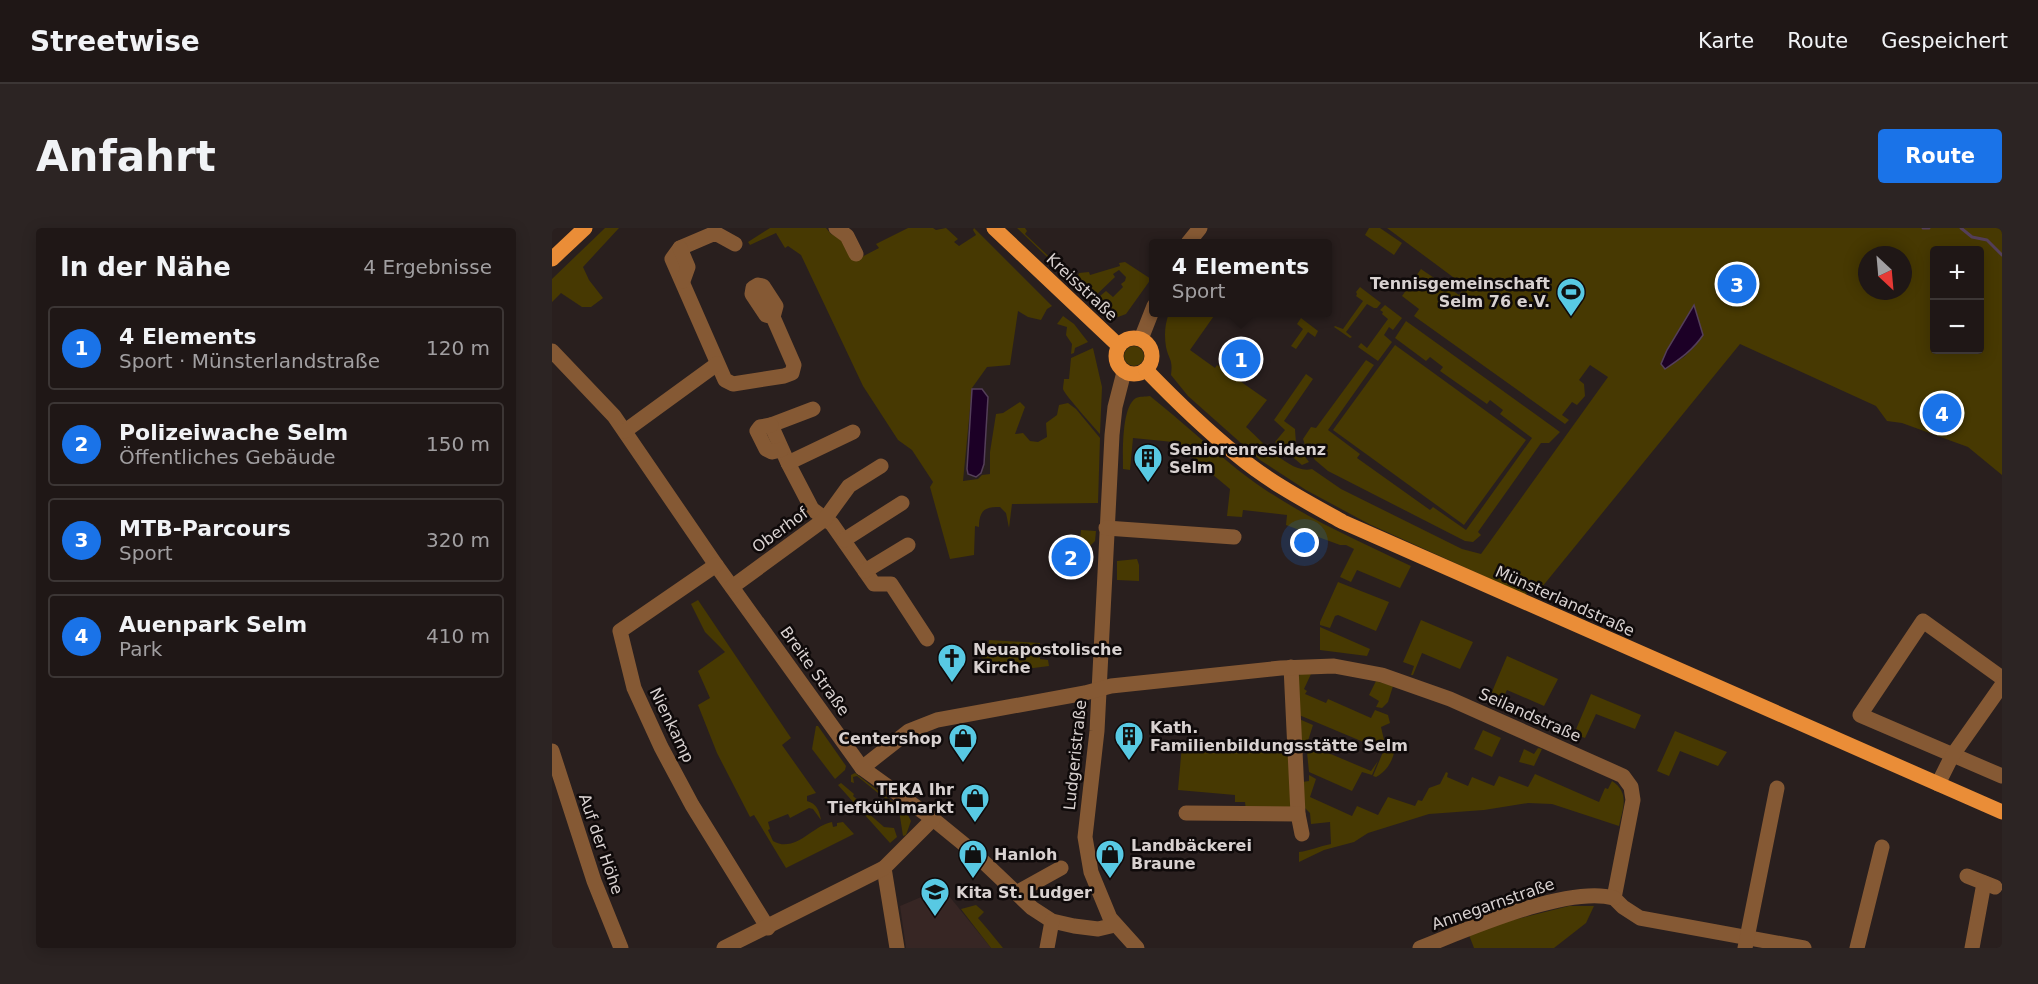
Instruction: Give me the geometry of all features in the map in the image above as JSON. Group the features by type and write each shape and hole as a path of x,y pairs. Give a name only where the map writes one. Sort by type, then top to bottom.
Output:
{"main road":[{"path":"552,259 585,228"},
{"name":"Kreisstraße","path":"994,228 1119,346"},
{"path":"1128,339 1141,339 1149,346 1152,356 1146,370 1136,375 1124,372 1116,363 1116,351 1128,339"},
{"name":"Münsterlandstraße","path":"1146,370 1174,399 1238,456 1283,487 1343,522 2002,812"}],"street":[{"path":"836,228 847,236 856,254"},
{"path":"735,244 715,233 680,248 672,259 725,380 733,384 792,373 794,365 773,317"},
{"path":"1141,339 1150,317"},
{"name":"Breite Straße","path":"552,351 614,416 716,565 862,768 933,819 971,850 1032,908 1052,921 1098,929 1114,925"},
{"path":"625,431 717,364"},
{"name":"Ludgeristraße","path":"1124,372 1115,406 1106,528 1099,688 1085,837 1091,872 1104,904 1114,925 1137,948"},
{"path":"811,530 812,509 771,425 813,409"},
{"path":"785,456 853,432"},
{"path":"812,509 825,519 849,486 880,466"},
{"path":"844,540 902,503"},
{"name":"Oberhof","path":"732,587 825,519 871,567 874,584 891,584 927,639"},
{"path":"1106,528 1234,537"},
{"path":"871,567 908,545"},
{"name":"Nienkamp","path":"716,565 620,631 634,688 662,747 692,805 768,928"},
{"path":"2002,678 1923,621 1860,715 2002,776"},
{"name":"Seilandstraße","path":"862,768 909,731 931,722 1085,693 1099,688 1292,667 1334,666 1396,678 1450,699 1623,776 1631,787 1633,800 1614,898"},
{"path":"1292,667 1298,814 1302,834"},
{"path":"1938,784 1952,756 2002,685"},
{"name":"Auf der Höhe","path":"552,751 594,881 621,948"},
{"path":"1747,942 1777,788"},
{"path":"1186,813 1298,814"},
{"path":"724,948 884,868 933,819"},
{"path":"1857,948 1882,847"},
{"path":"884,868 897,948"},
{"path":"1016,893 1061,868"},
{"path":"1967,876 1990,885 1972,948"},
{"name":"Annegarnstraße","path":"1420,948 1509,914 1574,896 1604,895 1614,898"},
{"path":"1614,898 1640,918 1747,942 1804,948"},
{"path":"1047,948 1052,921"}],"shaded area":[{"path":"605,228 619,228 583,267 589,280 603,298 591,307 582,307 561,293 552,302 552,279"},
{"path":"770,228 826,228 831,234 844,240 854,261 879,248 876,244 908,228 936,230 946,228 958,239 954,242 959,246 976,235 974,228 1052,306 1047,309 1041,320 1028,317 1018,311 1010,365 987,367 972,388 963,481 978,479 982,475 990,474 990,452 996,414 1003,413 1020,402 1025,407 1015,434 1023,433 1030,441 1038,442 1047,437 1046,423 1057,415 1059,405 1068,403 1076,409 1100,438 1098,503 1012,504 1009,528 1006,513 1000,507 990,507 982,513 979,527 975,526 974,555 950,559 930,487 933,482 912,450 898,440 863,386 801,255 788,246 785,248 776,233 750,245 748,242"},
{"path":"1017,228 1025,228 1027,231 1025,234 1063,270 1066,267 1076,273 1072,281"},
{"path":"1369,228 1380,228 1402,243 1394,255 1365,235"},
{"path":"1387,228 2002,228 2002,475 1968,447 1902,423 1887,421 1876,406 1740,344 1542,587 1530,586 1526,595 1369,524 1306,490 1260,460 1188,396 1171,375 1171,362 1165,338 1168,317 1213,317 1190,350 1215,368 1217,365 1267,400 1246,427 1268,448 1295,467 1312,469 1341,489 1462,549 1481,554 1608,377 1590,365 1579,380 1584,384 1585,396 1577,405 1572,402 1562,415 1569,420 1565,424 1414,316 1419,309 1402,296 1421,269 1459,295 1465,286","holes":["1694,305 1696,345 1684,357 1665,369 1667,350"]},
{"path":"1125,262 1149,278 1149,282 1126,314 1118,317 1094,301 1106,291 1113,297 1123,287 1121,284 1126,277 1119,270 1113,274 1115,277 1092,299 1075,284 1079,273 1089,272 1090,275 1120,266 1119,263"},
{"path":"1360,287 1381,303 1377,308 1367,304 1346,332 1352,337 1350,338 1334,327 1343,329 1363,301 1356,296"},
{"path":"1385,305 1402,318 1393,330 1389,327 1384,335 1392,342 1378,361 1358,347 1361,343 1367,348 1388,319 1380,310"},
{"path":"1694,305 1703,335 1691,350 1665,369 1661,364 1667,350"},
{"path":"1063,316 1074,324 1088,342 1075,348 1074,353 1071,354 1072,344 1066,335 1067,327 1057,324"},
{"path":"1301,318 1318,331 1315,337 1308,332 1296,349 1291,346 1303,329 1297,324"},
{"path":"1406,321 1560,432 1549,443 1541,443 1478,532 1481,535 1473,542 1465,541 1328,471 1315,460 1303,439 1311,427 1316,428 1366,360 1374,365 1328,430 1360,454 1357,458 1430,510 1433,507 1466,530 1532,438 1500,414 1503,410 1490,400 1487,404 1440,371 1443,367 1430,357 1426,361 1395,338"},
{"path":"1395,345 1526,440 1464,525 1333,430"},
{"path":"1134,346 1141,349 1144,356 1141,363 1134,366 1127,363 1124,356 1127,349"},
{"path":"1093,348 1102,387 1100,434 1063,389 1064,379 1069,379 1071,358"},
{"path":"1306,374 1313,379 1284,421 1295,429 1296,444 1309,462 1302,465 1275,442 1285,430 1274,420"},
{"path":"972,389 982,389 988,397 984,464 981,473 976,477 968,474 967,469"},
{"path":"1150,396 1258,485 1322,523 1411,566 1400,588 1357,570 1351,582 1340,577 1354,549 1286,525 1287,515 1243,510 1242,517 1227,516 1230,489 1179,446 1173,445 1173,442 1133,438 1130,470 1123,469 1123,442 1128,411 1136,398"},
{"path":"1081,530 1096,531 1095,541 1085,551 1079,551"},
{"path":"1137,559 1139,581 1117,580 1117,561"},
{"path":"1338,582 1389,602 1376,631 1338,615 1335,616 1330,628 1320,625"},
{"path":"698,600 791,738 782,745 816,793 807,796 807,801 817,808 821,820 813,809 809,808 790,818 788,814 768,822 770,829 768,830 773,841 789,844 832,822 833,827 843,822 854,834 786,868 754,815 750,817 717,753 698,705 710,698 698,671 725,652 705,632 691,604"},
{"path":"1421,620 1473,642 1460,669 1422,653 1411,675 1414,666 1403,662"},
{"path":"1320,627 1370,649 1367,656 1320,650"},
{"path":"989,640 1040,643 1040,659 1048,660 1049,666 1018,670 1016,663 991,667 989,659 982,661 980,649 988,650"},
{"path":"1507,656 1558,679 1544,706 1507,690 1500,704 1489,699"},
{"path":"1301,674 1311,674 1304,689 1307,691 1305,694 1326,703 1328,699 1371,718 1375,710 1388,715 1390,723 1381,727 1384,740 1376,742 1373,746 1299,715 1297,677"},
{"path":"1376,681 1393,686 1388,702 1382,708 1376,707 1379,701 1369,695"},
{"path":"1591,694 1641,715 1635,729 1596,714 1585,738 1574,734"},
{"path":"1299,719 1313,725 1307,744 1371,771 1378,761 1372,775 1362,772 1352,791 1309,772 1307,752 1300,752"},
{"path":"816,726 846,766 845,770 835,779 812,749"},
{"path":"1483,730 1501,738 1492,757 1474,749"},
{"path":"1675,731 1727,752 1718,766 1680,751 1669,776 1657,771"},
{"path":"1394,742 1391,762 1384,771 1376,777 1373,776 1383,752 1376,749 1377,745"},
{"path":"1290,744 1292,807 1246,811 1245,802 1235,802 1235,795 1178,790 1182,745"},
{"path":"1538,748 1542,749 1534,766 1519,762 1524,749 1534,754"},
{"path":"1446,772 1447,777 1468,786 1472,777 1494,786 1499,776 1528,787 1535,774 1599,802 1605,788 1608,789 1612,781 1621,790 1624,801 1619,826 1552,804 1528,803 1484,810 1429,814 1368,833 1354,842 1324,850 1299,862 1299,852 1331,844 1330,822 1311,824 1310,813 1304,807 1302,782 1309,781 1309,775 1316,779 1310,797 1352,816 1357,806 1378,815 1388,797 1415,806 1418,800 1422,801 1429,788 1440,784"},
{"path":"855,773 907,813 911,821 906,835 903,836 899,810 857,776 853,777 854,783 851,782 851,775"},
{"path":"841,783 867,808 870,807 875,811 868,813 884,827 894,828 897,837 890,843 838,785"},
{"name":"Kita St. Ludger","path":"940,889 945,891 991,948 906,948 900,906"},
{"path":"976,905 984,912 978,918 1003,948 991,948 961,909"},
{"path":"1569,906 1594,906 1586,923 1554,948 1474,948 1469,935 1497,924"}],"waterway":[{"path":"1923,228 1929,228"},
{"path":"1961,228 1972,237 1987,240 2002,255"}],"place":[{"name":"MTB-Parcours","path":"1737,284"},
{"name":"Tennisgemeinschaft Selm 76 e.V.","path":"1571,318"},
{"name":"4 Elements","path":"1241,359"},
{"name":"Auenpark Selm","path":"1942,413"},
{"name":"Seniorenresidenz Selm","path":"1148,484"},
{"name":"Polizeiwache Selm","path":"1071,557"},
{"name":"Neuapostolische Kirche","path":"952,684"},
{"name":"Kath. Familienbildungsstätte Selm","path":"1129,762"},
{"name":"Centershop","path":"963,764"},
{"name":"TEKA Ihr Tiefkühlmarkt","path":"975,824"},
{"name":"Hanloh","path":"973,880"},
{"name":"Landbäckerei Braune","path":"1110,880"},
{"name":"Kita St. Ludger","path":"935,918"}]}
